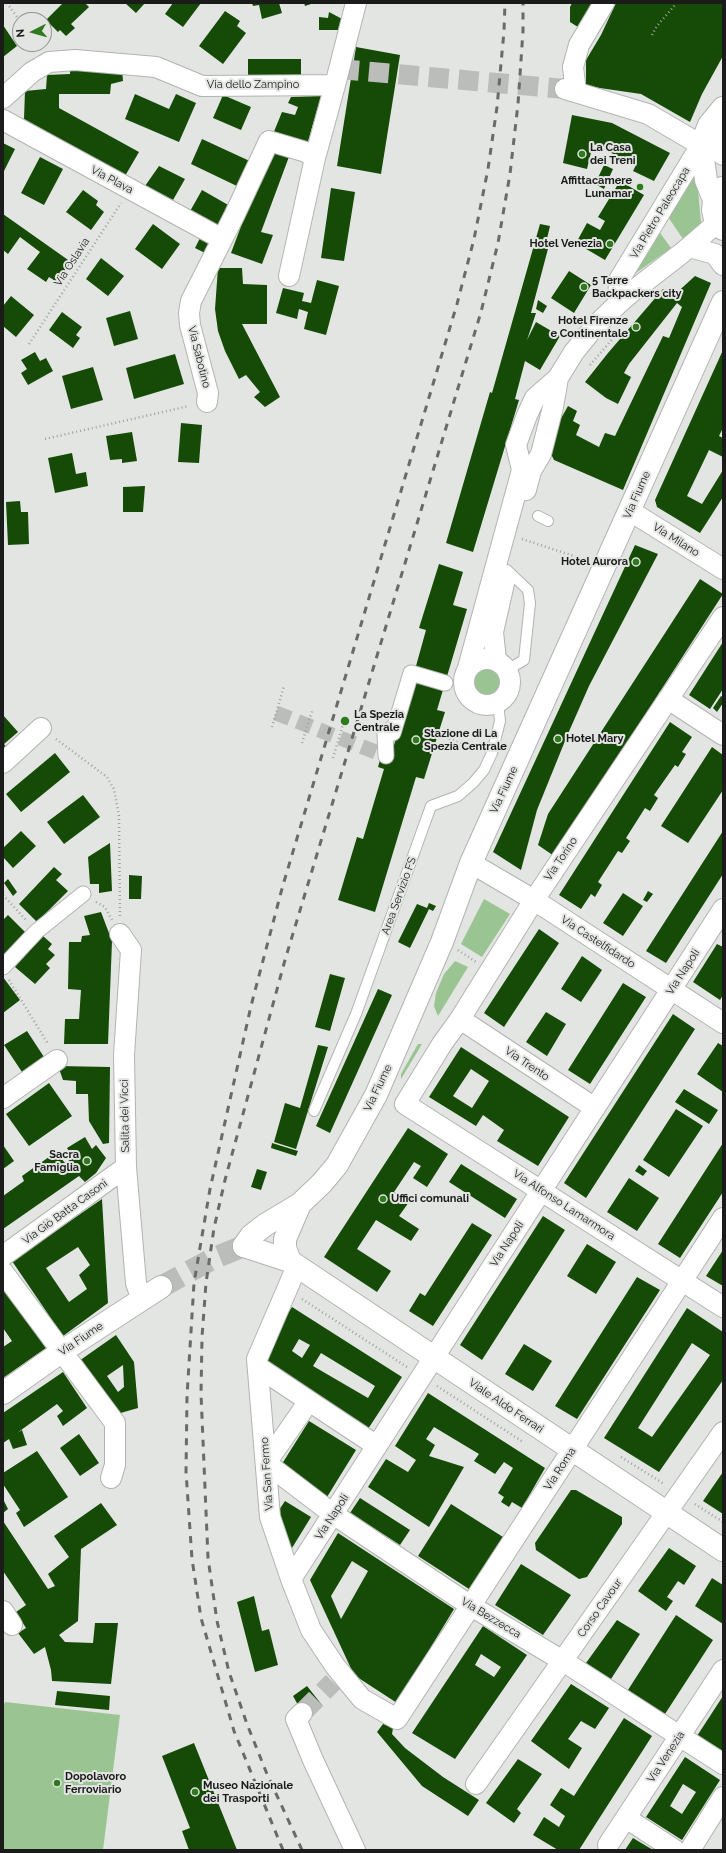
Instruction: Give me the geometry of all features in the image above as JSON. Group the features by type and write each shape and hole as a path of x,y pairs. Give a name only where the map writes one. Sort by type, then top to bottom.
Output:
{"street":[{"path":"289,276 315,158 356,3"},
{"path":"604,3 579,44 573,67 571,90 648,114 701,146"},
{"name":"Via dello Zampino","path":"3,98 32,72 49,62 75,60 156,67 202,86 337,77"},
{"path":"527,461 522,470 465,675 464,683 470,697 483,705 498,702 508,692 510,677 502,665 493,632 511,545 531,471 527,461 516,446 527,415 535,398 558,378 574,352 595,326 633,291 689,247 720,226 713,210 719,194 706,180 701,146 709,125 723,108"},
{"name":"Via Plava","path":"3,120 222,239"},
{"path":"723,125 721,135 723,154"},
{"name":"Via Sabotino","path":"207,402 208,393 190,325 189,313 191,301 234,216 269,140 306,152 315,158"},
{"name":"Via Pietro Paleocapa","path":"618,304 619,280 701,146"},
{"path":"689,247 715,254 723,265"},
{"name":"Via Fiume","path":"244,1246 251,1236 265,1224 300,1204 322,1183 337,1165 376,1095 442,942 471,863 723,302"},
{"name":"Via Milano","path":"630,511 723,569"},
{"name":"Via Torino","path":"405,1104 534,900 723,618"},
{"path":"468,668 480,659 502,665"},
{"path":"386,756 385,732 394,730 411,673 445,683"},
{"path":"668,699 723,735"},
{"path":"3,763 41,728"},
{"name":"Via Castelfidardo","path":"471,863 534,900 723,1023"},
{"path":"5,972 37,931 84,894"},
{"name":"Via Napoli","path":"291,1580 671,989 720,922"},
{"name":"Salita dei Vicci","path":"120,934 131,950 124,1055 126,1167 136,1284 142,1300"},
{"name":"Via Trento","path":"460,1019 595,1108"},
{"path":"3,1098 57,1060"},
{"name":"Via Alfonso Lamarmora","path":"405,1104 542,1190 723,1307"},
{"name":"Via Giò Batta Casoni","path":"3,1256 126,1167"},
{"path":"293,1263 285,1239 300,1204"},
{"name":"Via Roma","path":"397,1719 723,1218"},
{"name":"Viale Aldo Ferrari","path":"244,1246 293,1263 666,1514 723,1550"},
{"name":"Via San Fermo","path":"293,1263 287,1289 257,1359 270,1517 291,1580 311,1630 338,1678 362,1699 397,1719"},
{"path":"3,1272 115,1423 115,1465 111,1478"},
{"name":"Via Fiume","path":"3,1393 61,1352 162,1287"},
{"path":"258,1367 377,1446"},
{"path":"266,1463 309,1401"},
{"name":"Corso Cavour","path":"476,1784 723,1432"},
{"name":"Via Bezzecca","path":"266,1463 333,1514 471,1606 563,1661 723,1764"},
{"name":"Via Venezia","path":"608,1845 723,1670"},
{"path":"302,1714 296,1718 313,1760 355,1850"},
{"path":"690,1850 723,1797"},
{"path":"699,1850 723,1812"},
{"path":"626,1818 675,1850"}],"lane":[{"path":"538,516 548,520"},
{"path":"502,665 524,660 530,603 528,590 507,570"},
{"name":"Area Servizio FS","path":"314,1111 356,1014 431,806 458,796 473,784 484,770 492,753 500,721 498,702"}],"path":[{"path":"7,3 14,12"},
{"path":"652,35 657,26 675,5"},
{"name":"Via Oslavia","path":"29,344 130,189"},
{"path":"587,368 626,323"},
{"name":"Via Sabotino","path":"45,439 207,402"},
{"path":"525,540 585,559"},
{"path":"272,727 284,686"},
{"path":"302,743 312,711"},
{"path":"333,758 345,718"},
{"path":"41,728 107,777 114,789 119,816 121,879 120,934"},
{"path":"438,734 477,750"},
{"path":"84,894 104,907 120,934"},
{"path":"3,895 37,931"},
{"path":"442,942 469,957 489,972"},
{"path":"5,972 57,1060"},
{"path":"287,1289 528,1445"}],"green space":[{"path":"696,170 701,222 697,230 683,239 666,214"},
{"path":"658,230 671,248 633,275"},
{"path":"487,667 498,671 502,682 498,693 487,697 476,693 472,682 476,671"},
{"path":"484,899 510,914 482,957 461,944"},
{"path":"455,961 468,967 438,1016 434,1006 436,993 444,974"},
{"path":"418,1044 422,1044 401,1079 401,1074"},
{"name":"Dopolavoro Ferroviario","path":"5,1702 120,1715 103,1850 3,1850 3,1707"}],"building":[{"path":"63,3 85,3 89,7 71,24 75,28 66,36 60,30 58,32 52,26 52,14"},
{"path":"125,3 145,3 136,13"},
{"path":"173,3 201,3 183,27 165,14"},
{"path":"252,3 279,3 282,13 262,19 259,5 253,6"},
{"path":"304,3 314,3 305,6"},
{"path":"572,3 597,3 581,29 570,22 570,7"},
{"path":"616,3 723,3 723,56 702,94 690,122 641,94 586,86 586,60 601,35"},
{"path":"225,11 240,21 237,26 246,33 223,64 199,46"},
{"path":"329,12 346,21 343,30 319,30 319,17 328,18"},
{"path":"3,25 12,38 12,50 3,57"},
{"path":"356,47 400,55 381,174 337,166"},
{"path":"248,59 301,59 301,79 248,79"},
{"path":"70,69 122,69 123,81 111,84 110,94 59,94 59,108 139,152 125,176 24,119 25,91 46,89 47,75 70,74"},
{"path":"135,94 169,109 176,94 196,103 179,142 125,119"},
{"path":"223,95 251,107 241,130 213,118"},
{"path":"321,96 307,145 273,134 282,112 295,115 298,107 288,103 291,97"},
{"path":"572,115 612,123 670,153 654,181 633,171 636,165 593,144 587,169 563,163"},
{"path":"202,139 254,163 241,188 191,164"},
{"path":"3,143 15,149 3,173"},
{"path":"273,149 290,154 261,232 273,235 262,264 231,253"},
{"path":"40,157 63,169 44,205 21,193"},
{"path":"604,165 613,169 604,189 595,184"},
{"path":"159,166 185,179 173,200 145,186"},
{"path":"620,181 644,195 605,260 576,243 587,223 600,230 605,221 598,217"},
{"path":"331,188 355,192 344,261 321,258"},
{"path":"83,190 98,201 96,205 104,212 91,230 66,212"},
{"path":"202,190 230,206 218,228 189,213"},
{"path":"3,214 71,262 57,282 49,277 46,282 27,269 40,252 20,237 8,254 3,250"},
{"path":"153,224 180,244 162,269 135,249"},
{"path":"540,224 550,226 546,243 549,245 531,313 536,313 527,340 536,322 560,336 540,370 525,361 515,399 519,400 473,552 446,543 490,392 492,393"},
{"path":"202,234 212,239 205,253 195,248"},
{"path":"101,258 124,276 108,296 86,279"},
{"path":"218,268 242,268 243,284 267,285 267,324 242,324 280,397 265,407 254,397 260,392 246,375 239,379 225,351 218,331 215,309"},
{"path":"569,271 591,285 574,313 551,298"},
{"path":"695,276 711,283 623,490 554,460 550,452 559,422 568,406 577,411 573,421 580,425 576,435 599,447 605,433 615,436 663,336 669,338 682,307 677,303 629,364 624,373 631,377 618,404 606,398 585,382 663,289 672,297"},
{"path":"317,280 339,286 326,335 304,329 308,312 299,309 297,319 276,313 283,288 304,293 302,301 311,303"},
{"path":"11,296 34,315 16,337 3,326 3,306"},
{"path":"538,300 547,306 543,313 536,309"},
{"path":"130,311 138,339 114,346 106,318"},
{"path":"62,312 82,327 76,335 80,338 73,348 49,330"},
{"path":"723,350 723,428 719,436 723,438 723,457 709,450 687,496 702,504 723,470 723,497 700,533 657,507 655,500"},
{"path":"35,352 40,361 46,358 53,371 28,385 21,373 27,369 21,360"},
{"path":"175,354 184,384 134,399 126,368"},
{"path":"93,367 103,400 71,409 62,376"},
{"path":"181,423 202,425 199,463 178,462"},
{"path":"132,432 137,461 122,463 122,459 110,460 106,436"},
{"path":"72,453 76,474 86,472 88,486 55,493 48,458"},
{"path":"145,486 143,512 123,512 123,487"},
{"path":"20,501 21,512 28,512 29,544 8,545 6,502"},
{"path":"635,545 658,554 589,686 567,736 537,810 521,870 493,852"},
{"name":"Stazione di La Spezia Centrale","path":"439,564 463,572 453,605 467,609 437,710 445,712 424,779 416,777 375,912 338,900 357,837 363,839 384,769 378,767 384,746 393,749 426,630 419,628"},
{"path":"700,579 723,594 554,856 538,845 548,814"},
{"path":"723,642 723,689 710,709 689,695"},
{"path":"721,696 723,697 723,703 717,712 713,708"},
{"path":"3,715 18,732 4,744 7,748 3,751"},
{"path":"670,722 692,737 682,752 686,754 678,767 675,765 654,795 658,798 650,811 645,808 626,838 630,841 622,853 618,851 598,882 602,885 595,897 591,894 581,909 559,895"},
{"path":"712,747 723,755 723,790 688,843 661,826"},
{"path":"55,753 70,772 21,812 6,794"},
{"path":"83,795 100,817 64,844 47,822"},
{"path":"21,831 36,846 13,868 3,857 3,848"},
{"path":"723,831 723,874 666,963 646,951"},
{"path":"110,843 112,891 99,893 99,884 90,884 88,857"},
{"path":"54,867 62,874 56,880 68,891 37,922 19,904"},
{"path":"129,875 142,876 141,899 129,899"},
{"path":"8,879 17,892 13,896 4,883"},
{"path":"648,891 653,894 647,902 643,900"},
{"path":"623,893 643,906 623,936 603,923"},
{"path":"429,903 436,906 433,911 429,909 410,948 398,942 417,904 427,908"},
{"path":"101,912 112,941 108,1044 64,1044 65,1019 79,1019 81,990 68,989 69,942 81,942 82,936 90,935 84,916"},
{"path":"8,915 25,932 3,956 3,920"},
{"path":"539,929 559,943 504,1027 484,1013"},
{"path":"43,936 52,944 48,949 55,955 46,964 50,968 35,984 15,967"},
{"path":"717,944 723,947 723,995 720,1000 693,982"},
{"path":"582,956 602,970 581,1002 561,989"},
{"path":"330,974 345,978 330,1031 315,1027"},
{"path":"3,977 20,1000 3,1013"},
{"path":"623,983 646,997 590,1084 568,1070"},
{"path":"378,989 392,995 330,1133 316,1126"},
{"path":"546,1012 566,1024 547,1056 526,1042"},
{"path":"673,1014 695,1029 586,1198 564,1183"},
{"path":"27,1031 44,1057 22,1072 4,1045"},
{"path":"718,1043 723,1046 723,1092 697,1074"},
{"path":"318,1045 328,1047 296,1149 274,1142 285,1103 300,1108"},
{"path":"461,1047 569,1117 538,1166 497,1141 504,1130 483,1115 476,1126 429,1097","holes":["471,1069 489,1081 472,1108 453,1096"]},
{"path":"58,1066 110,1067 109,1143 103,1144 89,1121 88,1094 76,1094 76,1081 63,1080"},
{"path":"49,1083 72,1116 29,1146 6,1114"},
{"path":"684,1089 718,1110 709,1124 675,1102"},
{"path":"676,1109 703,1126 669,1177 643,1160"},
{"path":"408,1128 448,1154 427,1187 413,1178 421,1166 414,1162 394,1192 409,1202 399,1216 419,1229 411,1241 376,1220 357,1249 391,1271 377,1292 324,1257"},
{"path":"85,1137 92,1149 96,1145 106,1158 96,1173 85,1182 79,1176 3,1229 3,1196 24,1181 22,1176 56,1152 65,1163 73,1158 67,1148"},
{"path":"272,1143 298,1151 296,1156 271,1148"},
{"path":"723,1143 723,1192 680,1258 658,1244"},
{"path":"3,1145 14,1161 3,1169"},
{"path":"461,1164 517,1199 505,1218 449,1182"},
{"path":"639,1165 647,1171 643,1176 635,1171"},
{"path":"257,1169 267,1172 261,1190 251,1187"},
{"path":"629,1178 659,1198 637,1231 607,1212"},
{"path":"102,1199 108,1303 63,1336 12,1261","holes":["78,1247 90,1265 79,1275 87,1289 69,1302 46,1268"]},
{"path":"543,1216 565,1230 482,1360 460,1345"},
{"path":"472,1223 492,1235 433,1326 409,1311 420,1293 425,1296"},
{"path":"587,1244 616,1262 596,1294 567,1276"},
{"path":"723,1250 723,1286 706,1276"},
{"path":"637,1277 660,1290 577,1419 555,1406"},
{"path":"3,1287 46,1348 3,1378 3,1347 12,1341 3,1328"},
{"path":"292,1307 402,1377 368,1429 259,1358","holes":["299,1339 310,1345 302,1358 292,1351","321,1353 375,1386 368,1398 313,1366"]},
{"path":"687,1308 723,1332 723,1380 659,1472 604,1438","holes":["692,1343 710,1355 652,1437 638,1428"]},
{"path":"116,1335 134,1362 138,1408 117,1414 79,1361","holes":["123,1365 124,1387 118,1392 107,1376"]},
{"path":"524,1344 552,1361 533,1391 505,1374"},
{"path":"63,1372 87,1408 63,1426 57,1416 63,1411 57,1404 17,1433 22,1430 27,1445 13,1449 9,1439 3,1443 3,1413"},
{"path":"428,1393 545,1468 522,1508 512,1502 509,1507 501,1502 504,1497 498,1493 513,1468 504,1462 495,1474 474,1461 479,1454 434,1427 426,1439 435,1445 429,1456 464,1467 429,1527 368,1487 386,1459 408,1472 416,1460 395,1446"},
{"path":"309,1421 356,1450 327,1497 280,1467"},
{"path":"79,1434 99,1463 80,1476 60,1448"},
{"path":"37,1451 68,1497 24,1527 16,1513 20,1510 3,1484 3,1473"},
{"path":"723,1472 723,1514 703,1501"},
{"path":"571,1490 576,1490 622,1517 622,1524 587,1577 579,1579 536,1550 535,1543"},
{"path":"360,1498 410,1530 400,1545 350,1513"},
{"path":"3,1499 8,1509 3,1513"},
{"path":"285,1501 311,1517 292,1548 289,1545 279,1510"},
{"path":"101,1503 117,1525 81,1549 78,1621 59,1635 65,1642 93,1643 95,1623 118,1623 111,1684 52,1681 51,1670 45,1647 34,1654 18,1633 26,1628 16,1612 26,1605 3,1571 3,1521 48,1589 55,1586 48,1574 69,1557 54,1536"},
{"path":"451,1504 503,1537 469,1589 418,1556"},
{"path":"338,1533 454,1609 397,1703 354,1675 310,1580","holes":["352,1561 368,1571 341,1619 331,1596"]},
{"path":"669,1548 696,1566 684,1585 678,1581 667,1597 673,1601 666,1611 638,1591"},
{"path":"521,1564 571,1595 543,1635 495,1605"},
{"path":"712,1578 723,1585 723,1624 695,1606"},
{"path":"254,1596 262,1631 269,1629 278,1665 255,1672 237,1602"},
{"path":"676,1615 713,1640 665,1714 628,1690"},
{"path":"617,1620 640,1634 611,1679 586,1663"},
{"path":"483,1626 527,1655 455,1759 412,1733","holes":["481,1654 501,1667 494,1677 475,1665"]},
{"path":"571,1684 609,1708 595,1729 581,1721 568,1739 582,1748 569,1769 531,1741"},
{"path":"307,1686 322,1705 313,1713 303,1701 298,1705 293,1696"},
{"path":"57,1691 110,1696 109,1710 55,1705"},
{"path":"723,1696 723,1751 697,1736"},
{"path":"624,1718 652,1736 579,1850 558,1850 533,1835 544,1817 559,1827 565,1816 550,1805 561,1788 574,1796"},
{"path":"383,1724 393,1728 392,1734 405,1748 443,1777 479,1800 468,1816 422,1786 377,1732"},
{"name":"Museo Nazionale dei Trasporti","path":"194,1743 237,1850 189,1850 182,1831 190,1828 162,1756"},
{"path":"685,1757 720,1780 682,1840 646,1817","holes":["683,1784 696,1792 682,1814 670,1806"]},
{"path":"518,1759 542,1774 517,1809 521,1813 514,1823 486,1803"},
{"path":"633,1838 653,1850 625,1850"}],"tunnel":[{"path":"339,69 565,89"},
{"path":"276,713 386,756"},
{"path":"161,1287 212,1259 244,1246"},
{"path":"302,1713 333,1682"}],"railway":[{"path":"283,1850 234,1731 201,1618 192,1559 186,1472 187,1396 194,1283 210,1189 251,1006 283,885 457,304 474,239 488,169 497,107 505,3"},
{"path":"302,1850 267,1774 247,1724 229,1672 217,1621 208,1558 201,1394 202,1337 206,1283 214,1228 225,1180 285,960 481,312 498,243 510,174 518,104 523,31 523,3"}],"place":[{"name":"La Casa dei Treni","path":"582,154"},
{"name":"Affittacamere Lunamar","path":"640,187"},
{"name":"Hotel Venezia","path":"610,244"},
{"name":"5 Terre Backpackers city","path":"584,287"},
{"name":"Hotel Firenze e Continentale","path":"636,327"},
{"name":"Hotel Aurora","path":"636,562"},
{"name":"La Spezia Centrale","path":"345,721"},
{"name":"Hotel Mary","path":"558,739"},
{"name":"Stazione di La Spezia Centrale","path":"416,740"},
{"name":"Sacra Famiglia","path":"87,1161"},
{"name":"Uffici comunali","path":"383,1199"},
{"name":"Dopolavoro Ferroviario","path":"57,1783"},
{"name":"Museo Nazionale dei Trasporti","path":"195,1792"}]}
